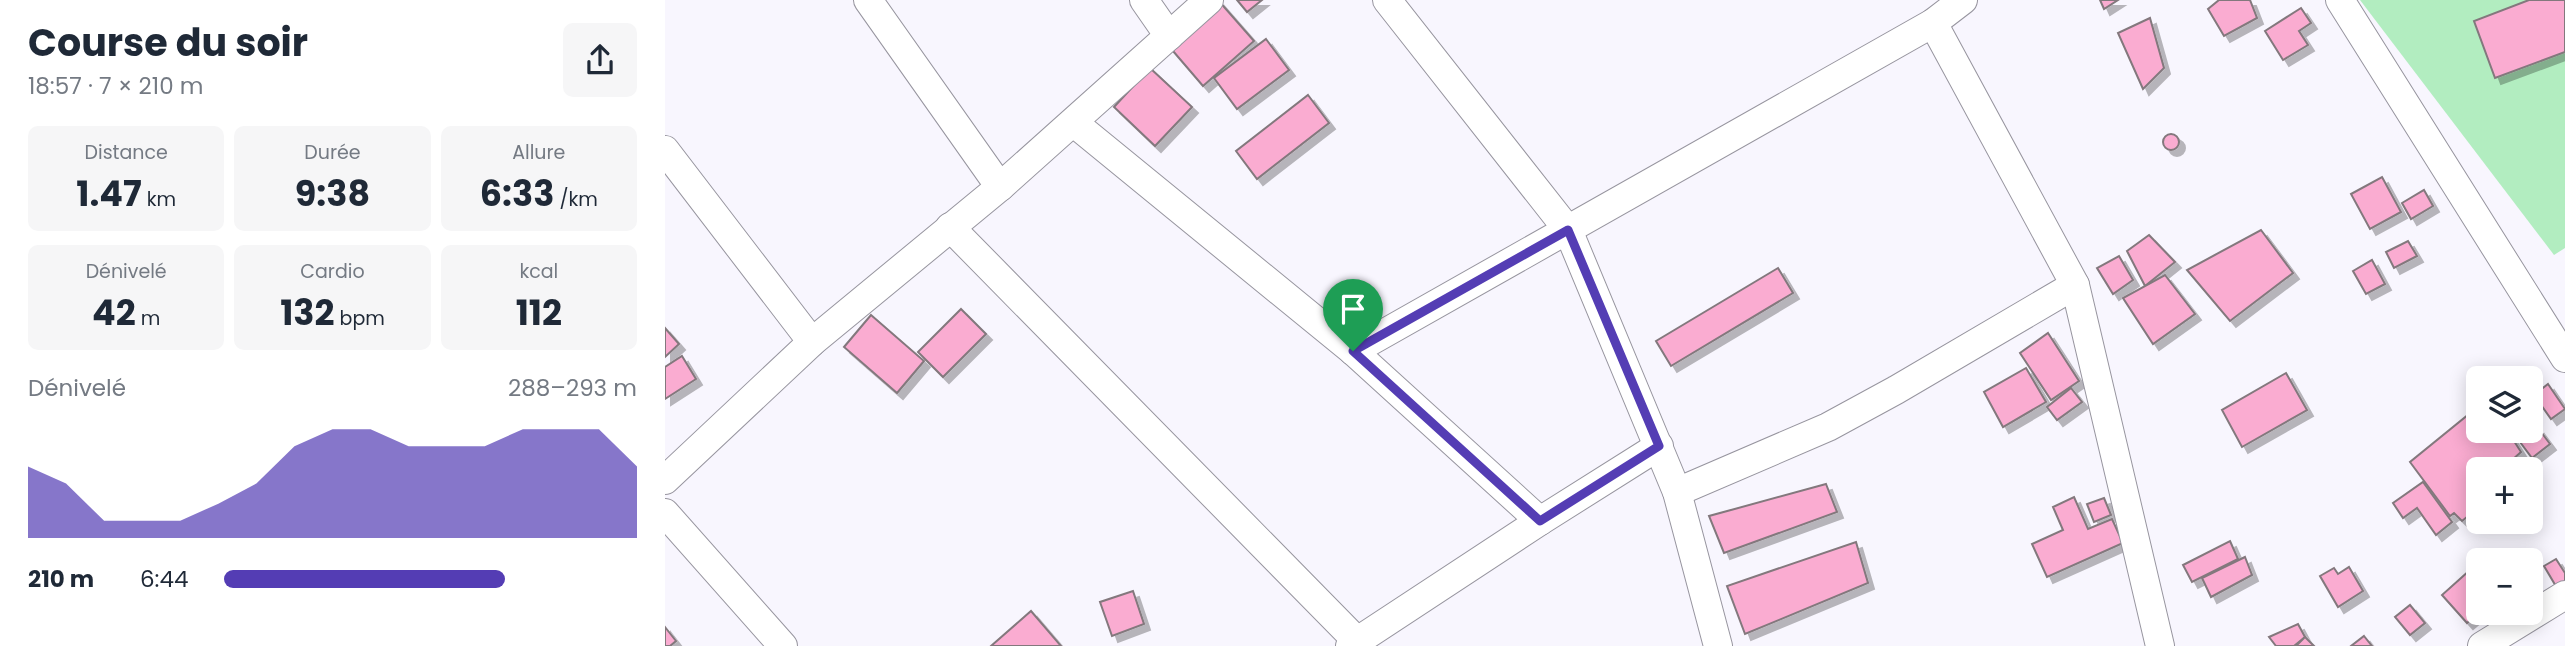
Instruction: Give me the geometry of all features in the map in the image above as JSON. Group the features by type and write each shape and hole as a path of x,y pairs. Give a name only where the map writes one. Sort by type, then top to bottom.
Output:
{"street":[{"path":"868,0 1000,187"},
{"path":"1144,0 1169,36"},
{"path":"665,480 812,342 1000,187 1209,0"},
{"path":"1387,0 1568,230 1677,492 1718,646"},
{"path":"1353,351 1933,23 1963,0"},
{"path":"2340,0 2565,358"},
{"path":"1933,23 2075,285 2160,646"},
{"path":"1074,123 1353,351 1540,521"},
{"path":"666,152 812,342"},
{"path":"950,227 1354,644 1659,446"},
{"path":"1677,492 1828,427 2075,285"},
{"path":"665,513 783,646"},
{"path":"2482,646 2565,595"}],"green space":[{"path":"2360,0 2565,0 2565,248 2554,255"}],"building":[{"path":"1218,0 1254,41 1203,86 1167,44"},
{"path":"1237,0 1262,0 1247,12"},
{"path":"2100,0 2118,0 2104,9"},
{"path":"2219,0 2250,0 2257,18 2224,36 2208,9"},
{"path":"2529,0 2565,0 2565,52 2495,78 2474,21"},
{"path":"2301,8 2311,23 2299,31 2308,45 2283,60 2265,31"},
{"path":"2150,18 2164,68 2143,89 2118,33"},
{"path":"1266,39 1289,70 1237,109 1214,78"},
{"path":"1150,68 1192,107 1155,146 1114,107"},
{"path":"1308,95 1329,123 1257,179 1236,151"},
{"path":"2171,134 2177,136 2177,148 2171,150 2165,148 2163,142 2165,136"},
{"path":"2382,177 2401,212 2370,229 2351,194"},
{"path":"2424,190 2433,206 2411,219 2402,203"},
{"path":"2261,230 2293,273 2230,321 2187,270"},
{"path":"2149,235 2175,262 2145,286 2127,251"},
{"path":"2408,241 2417,256 2394,268 2386,252"},
{"path":"2119,256 2133,280 2113,294 2097,268"},
{"path":"2372,260 2385,284 2366,294 2353,271"},
{"path":"1778,268 1793,293 1671,366 1656,341"},
{"path":"2165,275 2195,314 2153,344 2123,298"},
{"path":"961,309 986,334 943,377 918,352"},
{"path":"871,315 924,361 897,393 844,347"},
{"path":"665,328 679,344 665,357"},
{"path":"2048,333 2079,381 2051,400 2020,353"},
{"path":"682,356 696,379 665,399 665,367"},
{"path":"2026,368 2046,402 2003,427 1984,392"},
{"path":"2286,373 2307,410 2242,447 2222,410"},
{"path":"2548,384 2565,409 2551,419 2543,408 2543,388"},
{"path":"2071,388 2082,402 2057,420 2047,407"},
{"path":"2466,416 2466,443 2515,443 2521,452 2515,457 2466,457 2466,518 2462,521 2454,513 2450,516 2410,462"},
{"path":"2543,435 2550,444 2531,457 2521,443 2543,443"},
{"path":"2423,482 2452,522 2436,535 2417,508 2403,518 2393,503"},
{"path":"1826,484 1837,512 1724,553 1709,516"},
{"path":"2074,497 2088,529 2112,519 2123,543 2047,577 2032,544 2063,530 2053,507"},
{"path":"2104,498 2111,515 2094,522 2087,504"},
{"path":"2230,541 2238,559 2192,582 2183,565"},
{"path":"1856,542 1868,583 1745,634 1727,586"},
{"path":"2245,557 2252,575 2211,597 2202,578"},
{"path":"2556,559 2565,573 2565,583 2557,588 2544,566"},
{"path":"2349,567 2363,591 2338,607 2320,576 2334,568 2338,574"},
{"path":"2466,574 2466,622 2442,595"},
{"path":"1133,591 1144,624 1112,636 1100,602"},
{"path":"2410,605 2425,623 2410,635 2395,617"},
{"path":"1031,611 1061,646 991,646"},
{"path":"2298,624 2305,637 2294,646 2276,646 2269,637"},
{"path":"665,627 676,641 670,646 665,646"},
{"path":"2364,636 2372,646 2351,646"},
{"path":"2305,637 2314,646 2296,646"}],"route":[{"path":"1568,230 1659,446 1540,521 1353,351 1568,230"}]}
